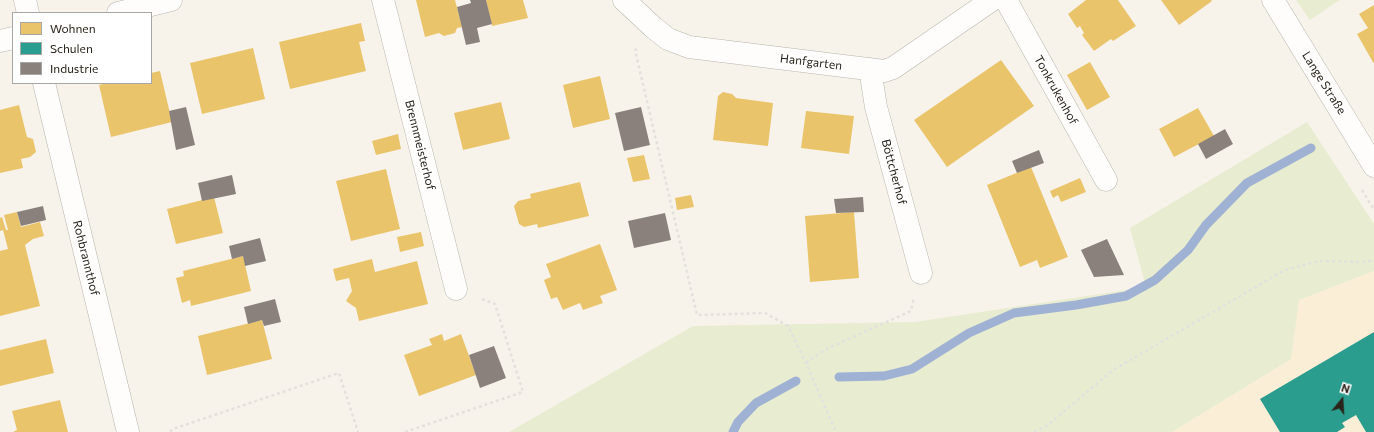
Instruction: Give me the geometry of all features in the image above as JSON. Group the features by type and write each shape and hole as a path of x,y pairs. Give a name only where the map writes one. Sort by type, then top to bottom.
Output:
{"street":[{"path":"25,0 28,12"},
{"path":"122,12 171,0"},
{"name":"Brennmeisterhof","path":"383,0 456,289"},
{"name":"Hanfgarten","path":"624,0 668,39 689,46 884,71 893,68 992,0"},
{"name":"Tonkrukenhof","path":"1006,0 1106,180"},
{"name":"Lange Straße","path":"1273,0 1374,166"},
{"path":"0,41 12,38"},
{"name":"Böttcherhof","path":"870,69 876,107 920,273"},
{"name":"Rohbrannthof","path":"44,84 128,432"}],"path":[{"path":"654,28 635,50 697,315 765,313 788,326 836,432"},
{"path":"1034,432 1048,425 1113,370 1285,270 1319,261 1374,261"},
{"path":"806,364 824,350 911,311 920,273"},
{"path":"405,432 523,392 495,304 456,289"},
{"path":"170,432 174,429 339,373 358,432"}],"shaded area":[{"path":"1374,271 1374,432 1172,432 1291,359 1298,300"}],"green space":[{"path":"1296,0 1340,0 1310,20"},
{"path":"1307,122 1374,224 1374,271 1299,300 1291,359 1172,432 509,432 693,326 915,322 1146,287 1130,228"}],"building: Wohnen":[{"path":"416,0 455,0 462,27 457,28 455,33 444,36 439,33 425,37"},
{"path":"486,0 523,0 528,18 492,26"},
{"path":"1086,0 1118,0 1136,26 1113,41 1111,39 1094,51 1082,35 1084,33 1080,26 1077,28 1068,14"},
{"path":"1161,0 1211,0 1212,1 1179,25"},
{"path":"1374,5 1374,64 1357,34 1368,28 1359,14"},
{"path":"361,23 365,41 359,42 366,71 290,89 279,42"},
{"path":"253,48 265,99 202,114 190,63"},
{"path":"1001,60 1034,106 947,167 914,120"},
{"path":"1090,62 1110,97 1087,110 1067,75"},
{"path":"160,71 172,122 111,137 99,85 152,84 152,73"},
{"path":"600,76 610,119 573,128 563,85"},
{"path":"723,92 732,94 736,98 773,103 768,146 713,140 718,96"},
{"path":"501,102 510,139 463,150 454,113"},
{"path":"19,105 27,137 33,139 36,152 30,157 21,159 23,168 0,173 0,110"},
{"path":"1198,108 1214,136 1174,157 1159,129"},
{"path":"806,111 854,116 849,154 801,148"},
{"path":"398,134 401,149 376,155 372,141"},
{"path":"644,155 650,179 633,182 627,158"},
{"path":"1031,167 1068,257 1040,268 1037,260 1020,267 987,185"},
{"path":"386,169 400,229 351,241 336,181"},
{"path":"1080,178 1086,192 1061,202 1058,195 1053,198 1050,191"},
{"path":"580,182 589,216 538,228 537,224 524,227 519,224 514,206 518,201 531,198 530,194"},
{"path":"691,195 694,207 677,210 675,198"},
{"path":"214,197 223,233 176,244 167,209"},
{"path":"17,212 21,227 40,222 44,236 33,239 25,245 40,306 0,316 0,251 8,249 3,230 0,231 0,218 2,217 6,230 8,230 4,215"},
{"path":"854,212 859,278 810,282 805,216"},
{"path":"421,232 424,246 400,252 397,237"},
{"path":"600,244 617,290 600,296 603,303 583,310 580,303 563,310 557,297 551,299 544,280 551,277 546,264"},
{"path":"243,256 251,291 191,306 190,300 182,303 176,278 184,276 183,271"},
{"path":"372,259 375,272 417,261 428,304 359,321 356,308 346,301 352,291 349,278 336,281 333,269"},
{"path":"262,320 272,359 207,375 198,336"},
{"path":"442,334 444,341 461,334 476,375 419,396 404,355 432,345 429,339"},
{"path":"46,339 54,373 0,386 0,350"},
{"path":"60,400 68,432 13,432 17,430 12,411"}],"building: Schulen":[{"path":"1374,332 1374,432 1366,432 1356,415 1342,423 1345,427 1337,432 1280,432 1260,399"}],"building: Industrie":[{"path":"470,0 486,0 492,24 477,28 480,42 466,45 457,7 471,3"},
{"path":"186,107 195,145 176,150 169,111"},
{"path":"641,107 650,145 624,151 615,113"},
{"path":"1225,129 1233,144 1206,159 1198,144"},
{"path":"1039,150 1044,163 1017,173 1012,161"},
{"path":"232,175 236,194 202,201 198,183"},
{"path":"863,197 864,212 836,213 834,199"},
{"path":"43,206 46,220 21,226 17,212"},
{"path":"665,213 671,240 634,248 628,221"},
{"path":"260,238 266,261 245,266 243,256 232,259 229,246"},
{"path":"1107,239 1124,275 1094,277 1081,250"},
{"path":"275,299 281,322 264,326 262,320 248,324 244,307"},
{"path":"494,346 506,378 480,388 469,355"}],"waterway":[{"path":"839,377 884,376 912,369 969,333 1014,313 1076,305 1126,296 1155,280 1188,250 1206,225 1247,183 1311,148"},
{"path":"733,432 738,422 756,403 796,381"}]}
